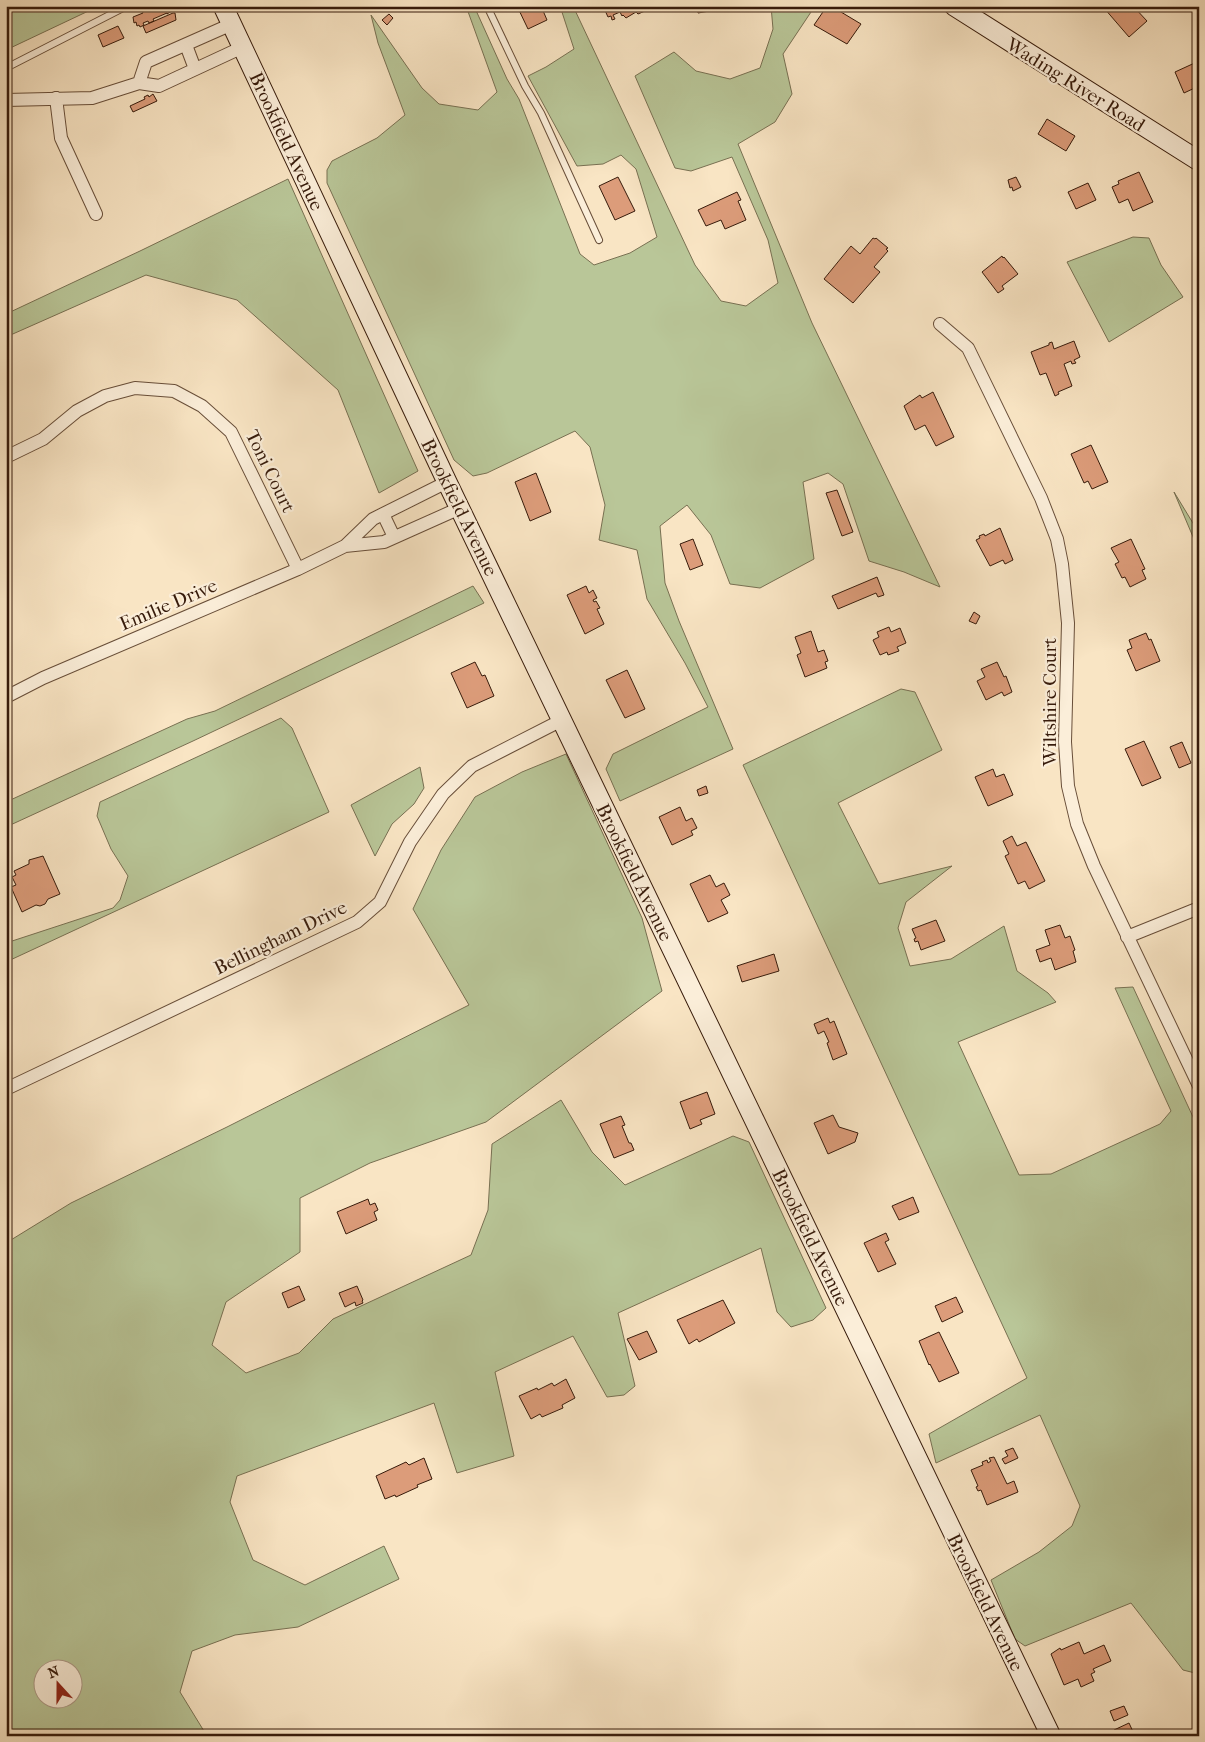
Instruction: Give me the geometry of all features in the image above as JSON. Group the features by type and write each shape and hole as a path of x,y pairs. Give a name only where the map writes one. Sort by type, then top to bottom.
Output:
{"main road":[{"name":"Brookfield Avenue","path":"224,6 460,508 1051,1736"},
{"name":"Wading River Road","path":"954,6 1199,161"}],"street":[{"path":"139,83 146,62 232,24"},
{"path":"186,44 196,69"},
{"path":"6,100 92,98 139,83 159,86 243,47"},
{"path":"56,98 61,138 96,214"},
{"name":"Wiltshire Court","path":"940,324 968,348 1041,498 1057,539 1062,564 1068,623 1065,742 1068,786 1077,824 1127,937 1199,1086"},
{"name":"Toni Court","path":"6,457 43,439 78,411 105,396 136,388 174,391 202,406 231,432 298,569"},
{"name":"Emilie Drive","path":"6,697 43,678 298,569 345,546 373,518 448,482"},
{"name":"Emilie Drive","path":"345,546 384,542 460,508"},
{"path":"383,514 394,537"},
{"name":"Bellingham Drive","path":"6,1089 357,922 380,902 410,842 442,794 472,766 562,720"},
{"path":"1127,937 1199,908"}],"lane":[{"path":"6,68 127,6"},
{"path":"487,6 525,86 541,113 599,240"}],"green space":[{"path":"6,6 99,6 6,50"},
{"path":"466,6 474,6 507,79 519,99 580,254 594,265 630,253 657,237 636,169 621,155 603,164 577,166 528,76 574,49 560,6 573,6 695,265 721,301 746,306 778,283 768,240 732,157 691,171 675,168 635,76 674,52 696,71 730,79 760,68 773,29 771,6 815,6 783,54 792,94 775,122 738,144 812,323 940,587 904,572 869,561 843,484 828,473 803,482 814,559 760,588 730,584 711,535 687,505 660,526 665,583 733,749 620,801 606,769 613,754 708,707 685,663 647,599 637,550 599,540 605,505 590,447 575,431 487,473 473,476 454,460 327,183 327,170 332,161 377,138 405,115 378,43 371,15 422,88 439,104 478,110 497,92"},
{"path":"288,179 418,471 379,493 338,390 237,300 146,275 6,337 6,314"},
{"path":"1133,237 1149,238 1161,265 1183,297 1109,342 1067,262"},
{"path":"1174,492 1199,533 1199,551"},
{"path":"473,586 484,603 6,827 6,802 187,719 215,711"},
{"path":"901,689 915,692 942,750 838,803 879,884 952,866 906,902 898,928 910,966 951,959 1004,926 1017,971 1048,993 1056,1002 958,1042 1019,1175 1051,1174 1160,1124 1171,1111 1115,988 1133,987 1199,1130 1199,1674 1183,1670 1131,1603 1025,1646 1015,1639 991,1580 1039,1552 1072,1526 1080,1506 1040,1415 936,1463 929,1434 1027,1378 743,765"},
{"path":"281,718 292,728 329,812 6,962 6,943 113,908 120,900 128,876 111,849 97,816 100,802"},
{"path":"566,754 642,918 662,991 486,1122 370,1163 300,1198 300,1252 226,1302 212,1345 246,1373 299,1353 333,1319 471,1255 488,1210 492,1144 561,1100 592,1152 625,1185 733,1136 749,1142 826,1308 813,1320 791,1327 777,1312 761,1248 618,1313 635,1386 624,1395 607,1397 573,1336 495,1372 514,1456 457,1473 434,1403 237,1476 230,1502 253,1560 305,1585 384,1546 399,1579 298,1627 235,1635 192,1651 180,1692 207,1736 6,1736 6,1243 71,1203 469,1005 413,909 441,850 475,797 522,772"},
{"path":"420,767 424,788 414,804 392,824 375,856 351,805"}],"building":[{"path":"159,6 174,6 175,9 153,19 154,21 143,23 144,25 140,27 139,25 137,26 136,22 134,23 133,17 143,13 142,10 147,7 149,10"},
{"path":"517,6 541,6 547,20 528,29"},
{"path":"603,6 646,7 645,11 638,14 636,12 626,18 620,12 613,15 615,19 612,20 611,16 608,17"},
{"path":"697,6 720,6 721,9 698,13"},
{"path":"827,6 831,6 861,24 847,44 814,25"},
{"path":"1106,6 1133,6 1147,21 1129,37 1104,8"},
{"path":"175,13 176,20 146,33 143,26"},
{"path":"389,14 393,18 387,25 382,20"},
{"path":"118,26 124,38 103,47 98,35"},
{"path":"1199,61 1199,86 1184,93 1175,72"},
{"path":"153,94 157,101 133,112 130,106 145,99 144,97 148,95 149,97"},
{"path":"1047,119 1075,136 1066,151 1038,134"},
{"path":"1139,172 1153,202 1133,211 1128,199 1119,203 1112,187 1119,184 1118,181"},
{"path":"618,177 635,211 615,220 599,186"},
{"path":"1016,177 1021,187 1013,191 1008,180"},
{"path":"1088,183 1096,200 1076,209 1068,192"},
{"path":"737,192 741,200 738,201 746,220 725,229 721,220 706,226 698,210"},
{"path":"873,238 876,238 888,248 886,249 888,251 874,267 880,272 853,303 824,279 851,246 860,254"},
{"path":"1002,256 1018,274 1002,286 1004,289 998,293 982,272"},
{"path":"1074,341 1080,357 1074,360 1076,363 1072,364 1071,361 1064,364 1072,386 1058,392 1059,394 1055,396 1046,373 1040,375 1031,352 1052,342 1054,349"},
{"path":"933,392 954,437 936,446 925,425 915,430 904,406 920,395 922,398"},
{"path":"1091,445 1108,482 1092,489 1088,481 1084,483 1071,454"},
{"path":"536,473 551,512 530,521 515,482"},
{"path":"837,490 853,532 842,536 826,493"},
{"path":"1000,528 1013,560 1005,564 1003,560 990,566 976,540 980,538 979,536 984,534 985,536"},
{"path":"693,539 703,565 690,570 680,544"},
{"path":"1131,539 1145,569 1142,570 1146,579 1130,587 1125,577 1122,578 1115,564 1119,562 1111,548"},
{"path":"877,577 884,595 878,597 876,593 838,609 832,596"},
{"path":"586,586 589,593 593,590 597,598 593,600 594,602 596,601 600,608 597,609 604,624 585,634 567,595"},
{"path":"974,612 980,616 976,624 969,621"},
{"path":"889,627 891,632 900,628 906,643 897,647 899,651 888,655 887,652 880,655 873,640 879,637 877,632"},
{"path":"811,631 818,652 824,650 828,661 825,662 827,668 805,677 797,655 801,653 795,637"},
{"path":"1146,633 1149,640 1151,639 1160,661 1136,671 1127,650 1132,648 1129,640"},
{"path":"475,662 482,676 485,675 494,696 467,708 451,673"},
{"path":"997,662 1004,677 1006,676 1012,692 1004,696 1002,692 986,700 977,681 985,677 981,669"},
{"path":"627,670 645,709 625,718 606,680"},
{"path":"1144,741 1161,778 1142,786 1125,749"},
{"path":"1182,742 1191,763 1179,768 1170,747"},
{"path":"993,769 996,777 1004,774 1013,795 988,806 975,777"},
{"path":"706,786 708,793 699,796 697,790"},
{"path":"680,807 686,821 692,818 697,828 691,831 693,835 672,845 659,817"},
{"path":"1012,836 1017,846 1026,842 1045,881 1029,889 1025,881 1018,884 1005,856 1009,854 1003,841"},
{"path":"43,856 60,894 48,899 45,904 36,905 22,912 11,887 16,885 12,877 16,875 14,871 29,864 29,860"},
{"path":"710,875 716,887 724,883 730,895 721,900 728,913 708,922 690,884"},
{"path":"936,920 945,941 921,950 918,941 915,942 914,939 916,938 912,929"},
{"path":"1060,925 1065,938 1070,936 1075,950 1073,951 1076,962 1055,970 1051,958 1040,962 1036,950 1050,945 1045,930"},
{"path":"774,954 779,971 742,982 737,966"},
{"path":"828,1018 830,1023 834,1021 847,1054 833,1060 827,1043 829,1042 824,1031 818,1034 814,1024"},
{"path":"707,1092 715,1114 700,1120 702,1124 690,1129 680,1102"},
{"path":"833,1115 839,1127 858,1133 855,1142 828,1154 814,1123"},
{"path":"621,1116 625,1125 622,1126 634,1150 614,1158 600,1124"},
{"path":"913,1197 919,1212 899,1220 892,1206"},
{"path":"368,1199 370,1205 375,1203 378,1210 374,1212 377,1220 346,1234 337,1212"},
{"path":"886,1233 889,1240 885,1242 896,1264 878,1272 864,1243"},
{"path":"299,1286 305,1300 288,1308 282,1293"},
{"path":"357,1286 363,1303 356,1306 355,1302 345,1307 339,1293"},
{"path":"956,1297 963,1312 942,1322 935,1306"},
{"path":"723,1300 735,1323 699,1342 697,1339 689,1344 677,1320"},
{"path":"647,1331 657,1352 639,1360 627,1339"},
{"path":"939,1332 959,1373 939,1382 929,1365 919,1341"},
{"path":"566,1379 575,1398 562,1405 563,1408 542,1417 540,1414 531,1419 519,1396 552,1383 554,1386"},
{"path":"1013,1448 1018,1458 1005,1464 1002,1459 1008,1456 1005,1451"},
{"path":"994,1457 1007,1484 1014,1481 1018,1492 987,1505 981,1490 978,1491 976,1487 978,1486 971,1470 983,1465 982,1462 987,1460 988,1463 991,1461 989,1458"},
{"path":"424,1458 432,1479 396,1497 395,1495 385,1499 376,1476 406,1462 409,1465"},
{"path":"1079,1642 1084,1654 1104,1645 1111,1661 1093,1669 1095,1672 1091,1674 1094,1681 1081,1687 1078,1679 1064,1685 1051,1654 1060,1648 1061,1650"},
{"path":"1124,1706 1128,1715 1114,1721 1110,1711"},
{"path":"1129,1723 1135,1736 1109,1736 1115,1733 1114,1730"}]}
